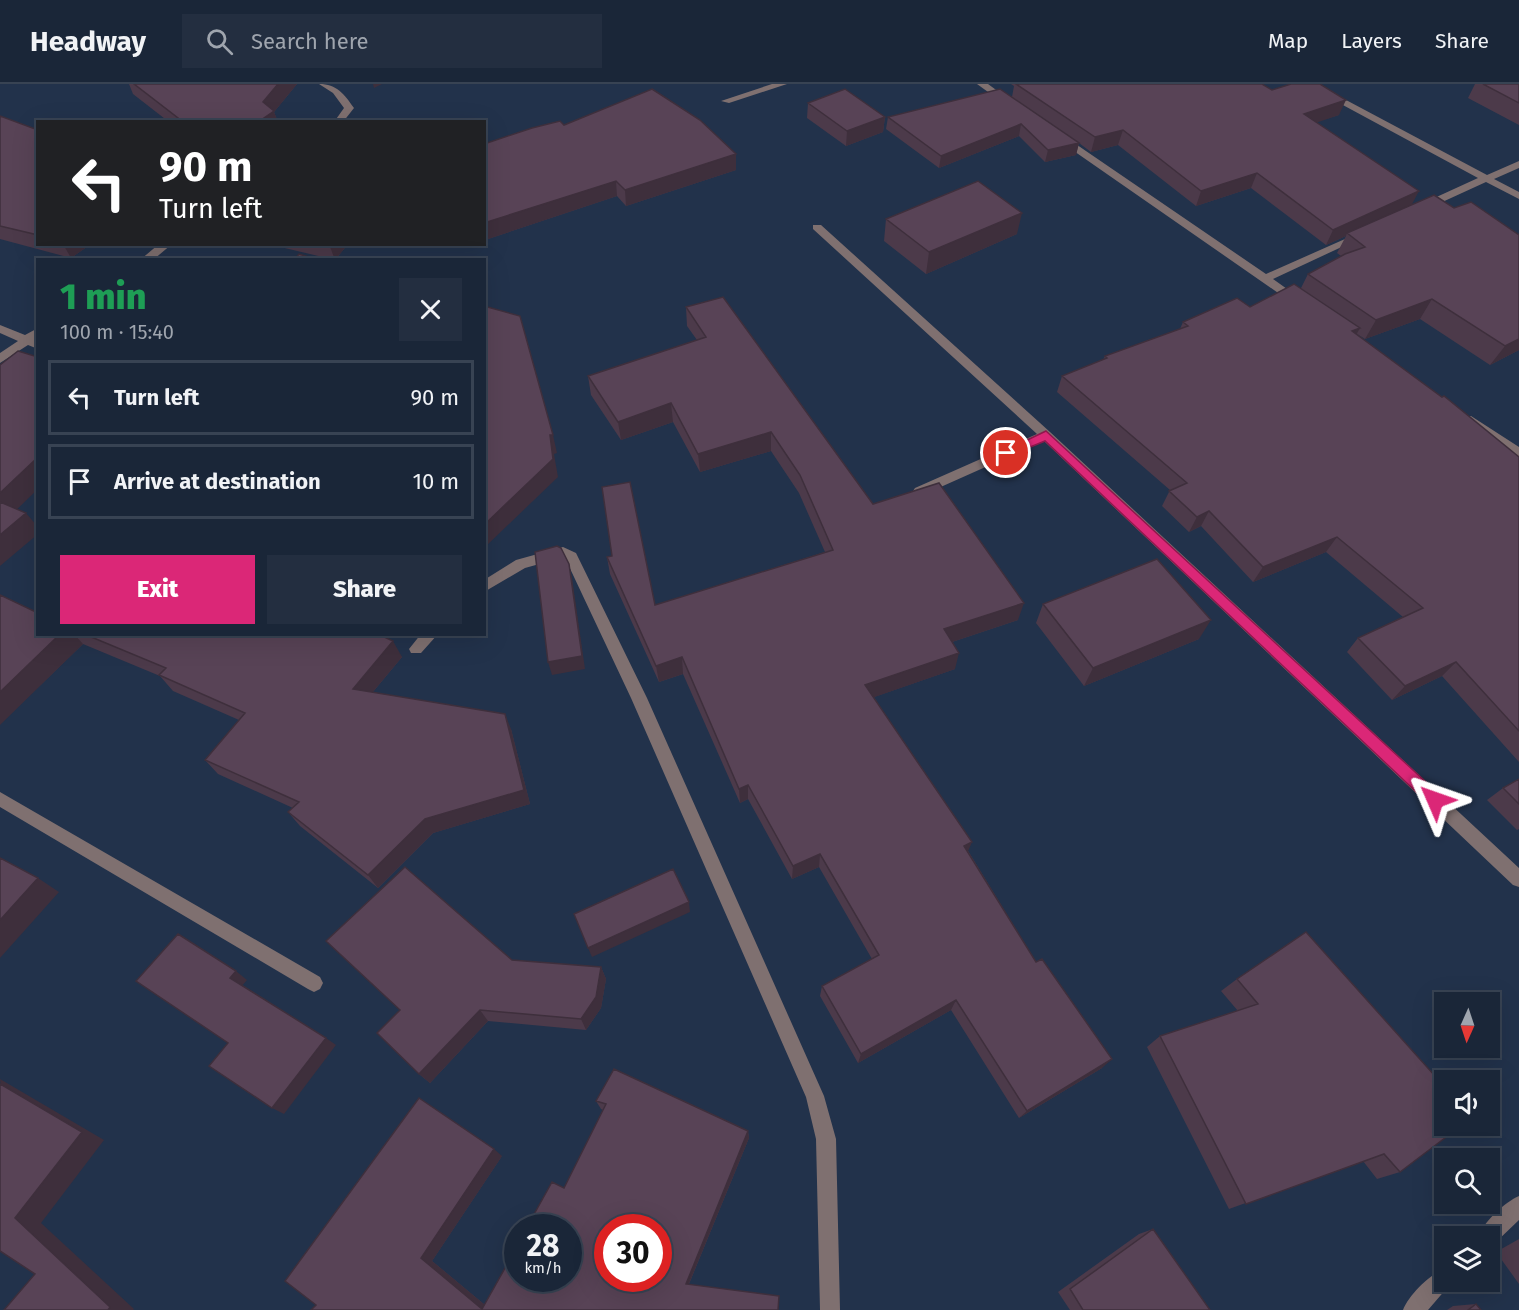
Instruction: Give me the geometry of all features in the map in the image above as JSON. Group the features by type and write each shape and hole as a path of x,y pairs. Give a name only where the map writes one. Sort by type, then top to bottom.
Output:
{"street":[{"path":"324,84 336,92 349,108 340,120"},
{"path":"726,101 782,84"},
{"path":"982,84 1021,111"},
{"path":"1309,84 1519,196"},
{"path":"1050,131 1305,305"},
{"path":"1414,212 1519,164"},
{"path":"817,227 1046,435 1519,879"},
{"path":"1266,278 1371,231"},
{"path":"148,258 164,246"},
{"path":"0,329 36,344"},
{"path":"0,359 36,333"},
{"path":"1461,413 1519,453"},
{"path":"904,498 1046,435"},
{"path":"486,585 521,564 546,554 564,552 572,558 634,688 815,1096 826,1139 830,1310"},
{"path":"416,649 428,636"},
{"path":"0,799 314,983"},
{"path":"1498,1226 1519,1206"},
{"path":"1413,1310 1434,1289"}],"building":[{"path":"134,84 278,84 263,102 274,111 261,120 175,120 178,118"},
{"path":"1016,84 1262,84 1272,90 1291,84 1320,84 1346,100 1304,114 1419,191 1333,230 1257,173 1201,191 1123,130 1095,137"},
{"path":"1483,84 1519,84 1519,103"},
{"path":"652,89 700,120 736,154 625,190 616,181 486,222 486,143 560,121 564,125"},
{"path":"845,89 885,117 847,131 808,103"},
{"path":"1000,89 1079,143 1048,150 1021,124 941,156 888,117"},
{"path":"0,116 36,129 36,235 0,226"},
{"path":"978,181 1022,213 929,252 886,219"},
{"path":"1434,195 1454,208 1471,202 1519,235 1519,339 1505,346 1432,299 1376,320 1308,274 1345,254 1365,247 1347,233"},
{"path":"299,254 312,258 296,258"},
{"path":"1294,284 1360,328 1352,331 1442,397 1444,396 1519,457 1519,731 1456,662 1405,686 1358,638 1423,608 1337,537 1263,567 1209,511 1197,517 1169,491 1187,483 1062,376 1107,358 1105,356 1188,326 1183,322 1237,298 1250,307"},
{"path":"723,297 873,504 939,483 1024,603 944,629 959,653 865,685 972,842 964,846 1036,962 1042,959 1112,1059 1027,1111 956,1000 861,1054 822,986 879,955 820,854 793,866 748,785 739,789 682,657 656,666 607,557 612,556 602,487 630,482 655,605 833,550 800,475 771,432 698,454 671,403 618,422 588,376 706,337 686,307"},
{"path":"486,307 520,316 553,435 550,435 553,459 486,523"},
{"path":"18,351 36,356 36,459 0,493 0,365"},
{"path":"0,502 26,513 0,535"},
{"path":"557,546 561,548 569,564 582,656 548,662 535,552"},
{"path":"1157,559 1211,620 1093,668 1043,604"},
{"path":"0,595 36,612 36,636 58,636 0,692"},
{"path":"89,636 382,636 393,641 353,689 505,714 524,790 425,819 368,875 288,812 299,802 205,760 245,713 159,675 166,668"},
{"path":"1519,779 1519,804 1503,788"},
{"path":"0,858 38,878 0,920"},
{"path":"405,867 512,960 601,967 596,997 581,1019 480,1010 419,1074 377,1033 400,1010 326,941"},
{"path":"673,869 689,902 588,948 574,914"},
{"path":"1306,932 1434,1075 1434,1136 1447,1136 1400,1172 1384,1154 1246,1204 1160,1036 1258,1004 1237,979"},
{"path":"178,934 236,971 230,978 326,1038 272,1108 209,1066 228,1043 136,981"},
{"path":"614,1069 748,1131 686,1284 779,1296 778,1310 311,1310 316,1305 285,1281 419,1098 494,1149 421,1258 482,1309 504,1270 504,1292 582,1292 582,1214 534,1214 552,1182 564,1188 606,1104 596,1101"},
{"path":"0,1084 82,1132 15,1218 110,1307 108,1310 4,1310 35,1274 0,1251"},
{"path":"1153,1229 1210,1310 1083,1310 1070,1289"},
{"path":"1476,1304 1481,1310 1468,1310"}],"route":[{"path":"1006,453 1046,435 1435,800"}]}
